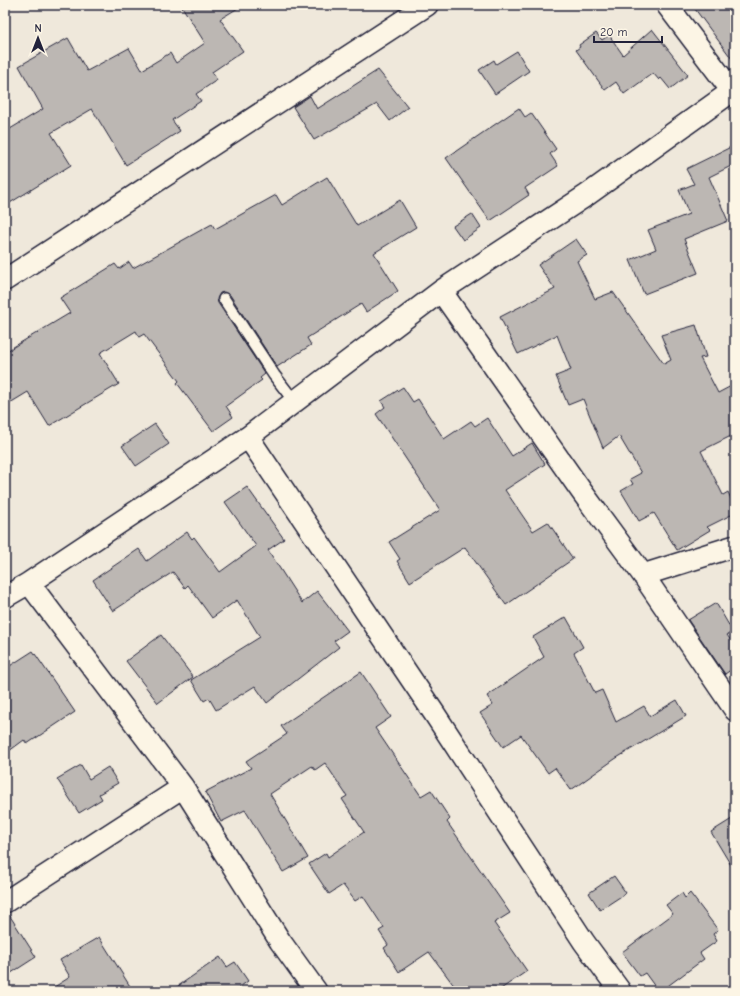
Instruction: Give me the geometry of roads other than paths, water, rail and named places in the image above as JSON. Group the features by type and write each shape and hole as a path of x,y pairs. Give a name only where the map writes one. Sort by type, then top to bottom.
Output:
{"street":[{"path":"5,280 427,5"},
{"path":"5,597 29,583 248,437 441,291 587,195 733,90 667,5"},
{"path":"441,291 643,575 735,710"},
{"path":"248,437 434,713 584,942 620,991"},
{"path":"643,575 735,546"},
{"path":"29,583 182,787 280,940 316,991"},
{"path":"5,902 182,787"}],"lane":[{"path":"224,299 274,375 294,401"}]}
